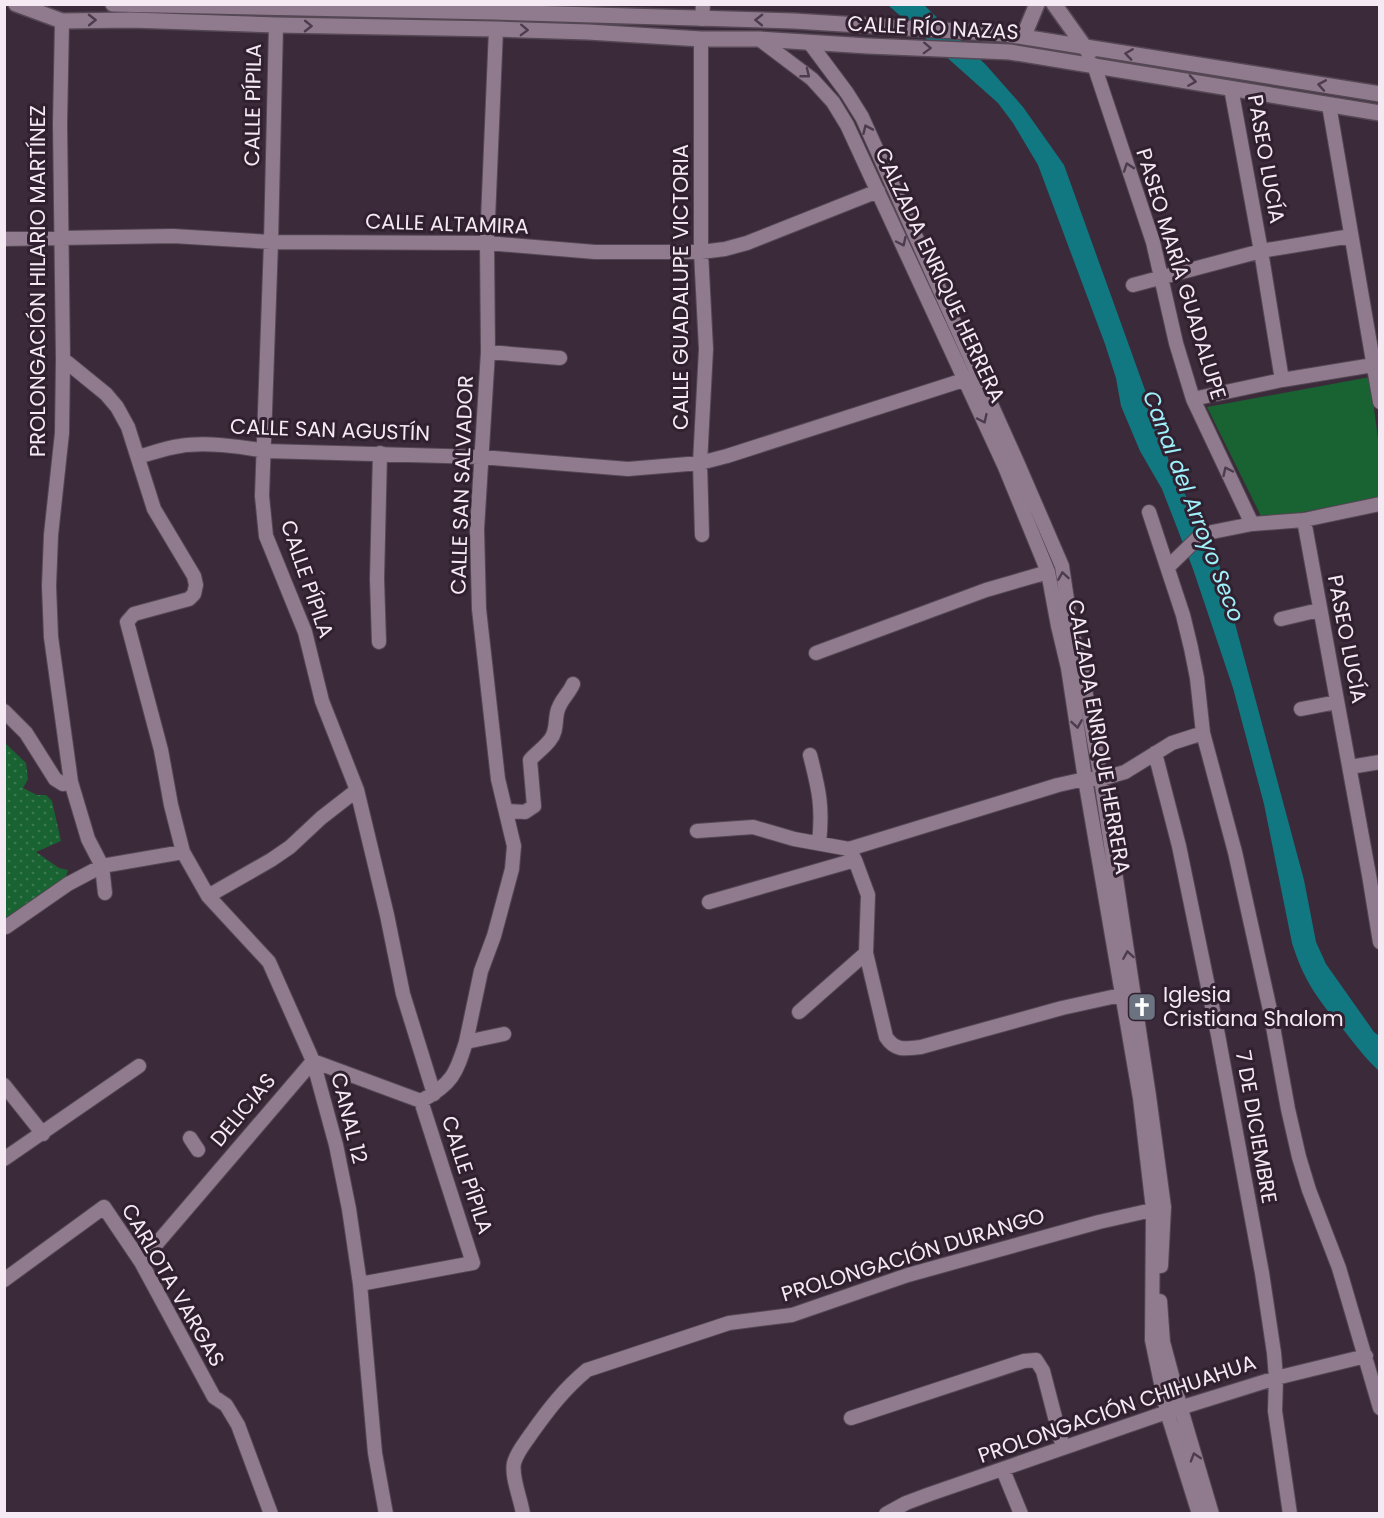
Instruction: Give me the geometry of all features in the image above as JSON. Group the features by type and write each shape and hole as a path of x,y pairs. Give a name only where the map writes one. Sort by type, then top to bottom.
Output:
{"street":[{"name":"CALLE RÍO NAZAS","path":"16,4 62,21 131,20 588,32 1010,52 1380,113"},
{"name":"CALLE RÍO NAZAS","path":"113,4 702,12 860,26 1005,34 1380,94"},
{"path":"1021,36 1038,4"},
{"path":"1054,4 1087,48 1094,65"},
{"name":"PROLONGACIÓN HILARIO MARTÍNEZ","path":"62,21 60,237 62,433 51,535 49,586 51,636 72,782 88,839 102,866 105,893"},
{"name":"CALLE PÍPILA","path":"276,25 262,496 266,536 305,632 322,701 357,790 403,994 435,1094"},
{"name":"CALLE SAN SALVADOR","path":"435,1094 452,1079 466,1042 482,970 494,936 512,869 514,846 498,778 479,609 477,529 488,352 487,243 496,29"},
{"name":"CALLE GUADALUPE VICTORIA","path":"701,39 701,252 706,349 700,463 702,534"},
{"name":"CALZADA ENRIQUE HERRERA","path":"759,39 812,80 833,102 847,125 1062,566 1071,626 1101,779 1140,1098 1158,1208 1152,1340 1174,1410 1212,1514"},
{"name":"CALZADA ENRIQUE HERRERA","path":"809,42 862,117 971,377 1048,572 1068,668 1085,779 1128,993"},
{"name":"PASEO MARÍA GUADALUPE","path":"1094,65 1153,242 1176,343 1193,399 1252,524"},
{"name":"PASEO LUCÍA","path":"1231,88 1282,380"},
{"path":"1329,105 1380,402"},
{"name":"CALLE ALTAMIRA","path":"4,238 173,236 271,242 487,243 595,252 701,252 747,243 878,191"},
{"path":"1133,285 1261,251 1351,236"},
{"path":"488,352 560,358"},
{"path":"63,359 106,394 117,407 128,427 138,457"},
{"path":"1193,399 1282,380 1373,365"},
{"name":"CALLE SAN AGUSTÍN","path":"138,457 180,446 242,447 265,451 481,457 628,469 700,463 766,444 971,377"},
{"path":"379,642 377,579 380,453"},
{"name":"CANAL 12","path":"138,457 148,492 162,523 194,576 196,585 194,594 189,599 134,614 129,618 127,627 161,750 171,805 183,852 208,896 269,962 313,1061 336,1145 349,1209 360,1284 375,1453 386,1514"},
{"path":"1168,567 1202,534 1252,524 1304,520 1380,504"},
{"path":"1149,512 1184,615 1197,678 1203,733 1235,852 1270,1010 1299,1157 1339,1268 1380,1408"},
{"name":"PASEO LUCÍA","path":"1304,520 1380,942"},
{"path":"816,653 986,590 1048,572"},
{"path":"1281,619 1319,610"},
{"path":"506,811 525,812 534,806 530,760 551,740 555,730 557,712 573,684"},
{"path":"1301,709 1337,702"},
{"path":"4,711 26,733 56,779 63,784 72,782"},
{"path":"709,902 1058,785 1085,779 1101,779 1125,772 1172,743 1203,733"},
{"name":"7 DE DICIEMBRE","path":"1155,753 1179,846 1218,1035 1262,1273 1274,1353 1275,1411 1290,1514"},
{"path":"810,755 820,794 819,843"},
{"path":"1350,766 1380,762"},
{"path":"208,896 290,847 321,818 357,790"},
{"path":"697,831 753,827 819,843 852,855 868,896 866,953 886,1037 890,1044 898,1049 921,1047 1128,993"},
{"path":"6,927 68,884 102,866 183,852"},
{"path":"799,1012 866,953"},
{"path":"466,1042 504,1034"},
{"path":"313,1061 421,1101 435,1094"},
{"name":"DELICIAS","path":"141,1262 313,1061"},
{"path":"4,1159 139,1066"},
{"path":"4,1085 43,1134"},
{"name":"CALLE PÍPILA","path":"360,1284 473,1263 421,1101"},
{"path":"190,1137 198,1150"},
{"name":"CARLOTA VARGAS","path":"4,1280 104,1207 141,1262 214,1397 226,1405 238,1425 271,1514"},
{"name":"PROLONGACIÓN DURANGO","path":"523,1514 514,1479 514,1463 520,1450 551,1406 569,1385 587,1370 729,1323 792,1315 908,1275 1158,1208"},
{"name":"PROLONGACIÓN CHIHUAHUA","path":"886,1514 906,1503 1174,1410 1276,1378 1366,1356"},
{"path":"851,1418 1030,1359 1036,1360 1043,1371 1063,1448"},
{"name":"CALZADA ENRIQUE HERRERA","path":"1174,1410 1199,1514"},
{"path":"1003,1470 1021,1514"}],"green space":[{"path":"1370,377 1379,447 1379,497 1263,520 1207,407"},
{"path":"4,742 26,763 28,779 23,788 37,795 46,795 52,801 61,841 36,852 59,868 68,870 65,879 5,918"}],"water":[{"path":"888,5 924,5 986,65 1023,107 1064,165 1171,468 1216,553 1304,880 1316,942 1326,964 1379,1036 1379,1071 1318,998 1307,979 1292,943 1264,804 1233,688 1193,569 1162,489 1140,451 1121,406 1116,378 1105,344 1038,165 998,103"}],"place":[{"name":"Iglesia Cristiana Shalom","path":"1142,1007"}],"water label":[{"name":"Canal del Arroyo Seco","path":"1194,506"}]}
